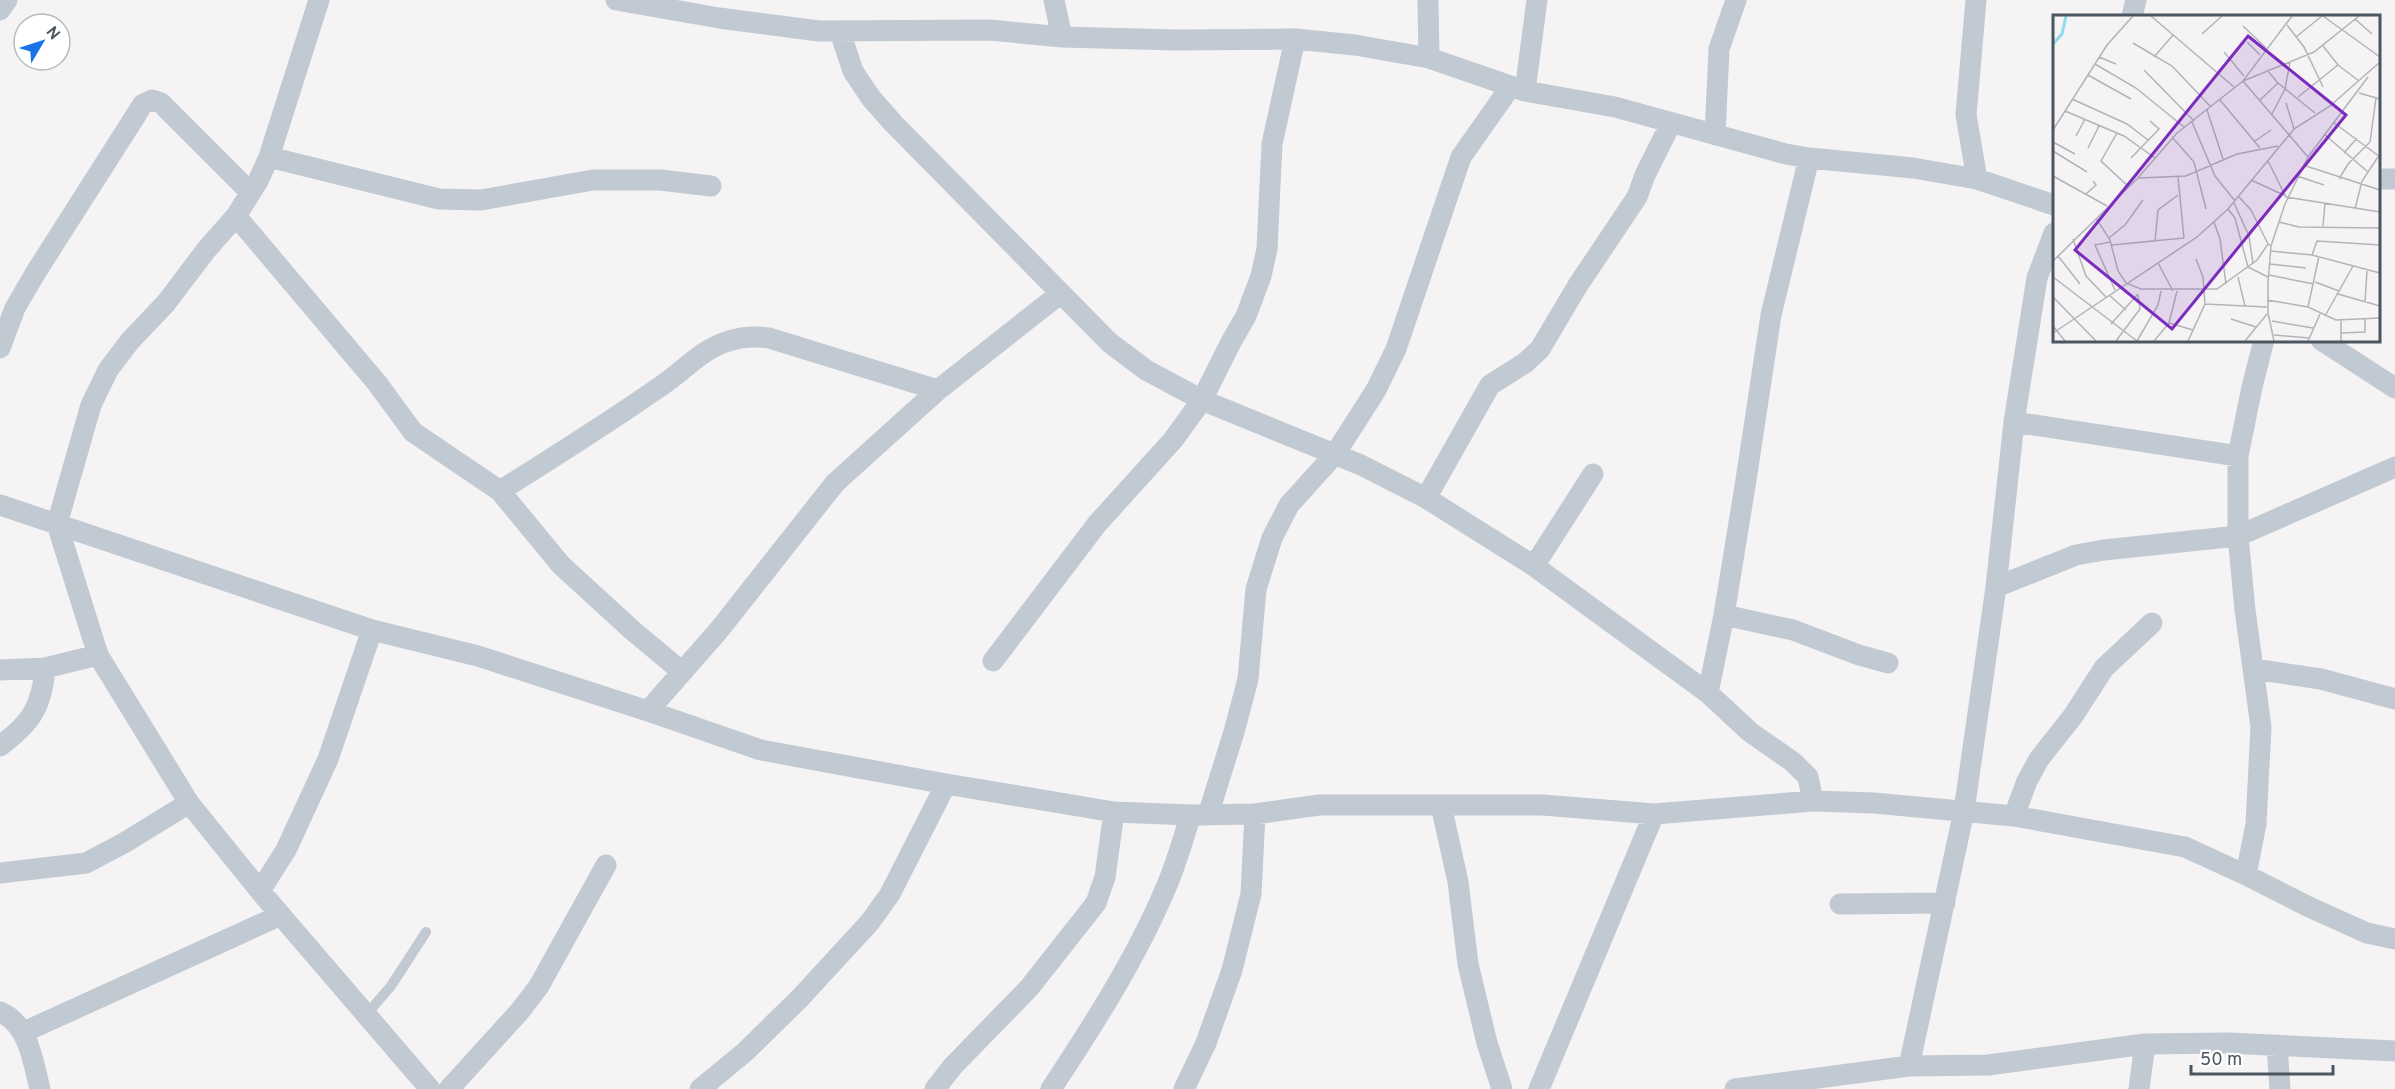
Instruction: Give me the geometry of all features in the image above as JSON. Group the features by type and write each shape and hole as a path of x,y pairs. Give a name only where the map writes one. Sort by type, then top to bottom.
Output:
{"street":[{"path":"0,10 7,0"},
{"path":"319,0 269,157 236,216 108,370 91,405 57,524 98,655 189,803 260,891 430,1089"},
{"path":"616,0 718,9 840,32 989,30 1062,37 1176,40 1295,39 1355,45 1430,58 1518,88 1614,107 1809,158 1913,168 1977,179 2053,204"},
{"path":"1054,0 1062,37"},
{"path":"1428,0 1430,58"},
{"path":"1051,1089 1089,1031 1139,945 1200,815 1234,732 1248,679 1256,589 1272,538 1289,505 1335,454 1376,390 1396,349 1461,157 1518,88 1538,0"},
{"path":"1715,135 1719,49 1736,0"},
{"path":"1976,0 1966,115 1977,179"},
{"path":"2132,15 2136,0"},
{"path":"840,32 853,71 871,98 1110,343 1146,369 1202,400 1335,454 1425,498 1533,567 1708,693 1750,732 1792,762 1808,777 1813,801"},
{"path":"993,661 1075,552 1173,440 1202,400 1246,316 1261,276 1267,249 1272,144 1295,39"},
{"path":"0,348 15,308 36,272 143,105 152,100 161,103 250,192"},
{"path":"1425,498 1490,385 1525,363 1540,349 1578,285 1637,197 1671,123"},
{"path":"269,157 439,199 482,200 593,180 660,180 711,186"},
{"path":"1708,693 1724,615 1771,315 1809,158"},
{"path":"236,216 377,383 413,432 500,491 561,565 681,671"},
{"path":"1909,1066 1964,811 1996,587 2014,422 2037,278 2053,238"},
{"path":"648,711 718,630 835,483 938,390 1060,292"},
{"path":"500,491 590,435 666,383 699,355 728,341 752,336 769,338 938,390"},
{"path":"2246,875 2256,824 2261,727 2245,610 2238,536 2238,456 2263,342"},
{"path":"2324,342 2395,388"},
{"path":"2014,422 2238,456"},
{"path":"1996,587 2076,555 2238,536 2395,467"},
{"path":"1533,567 1593,474"},
{"path":"0,505 372,630 478,656 761,750 946,784 1114,812 1200,815 1255,814 1319,805 1543,805 1654,814 1813,801 1874,803 2014,816 2185,847 2246,875 2309,908 2367,933 2395,939"},
{"path":"1724,615 1793,630 1859,655 1888,663"},
{"path":"2014,816 2027,781 2039,759 2073,716 2104,668 2152,623"},
{"path":"260,891 286,850 328,759 372,630"},
{"path":"0,670 45,668 98,655"},
{"path":"0,746 18,732 36,712 44,687 45,668"},
{"path":"2254,669 2321,679 2395,699"},
{"path":"700,1089 745,1052 800,998 870,922 890,894 946,784"},
{"path":"0,873 86,863 124,843 189,803"},
{"path":"1441,805 1458,882 1468,964 1487,1043 1503,1089"},
{"path":"935,1089 953,1066 1029,988 1096,903 1105,877 1114,812"},
{"path":"1184,1089 1206,1043 1232,970 1251,894 1255,814"},
{"path":"1539,1089 1654,814"},
{"path":"449,1089 520,1011 539,986 606,864"},
{"path":"1840,904 1945,903"},
{"path":"24,1032 281,915"},
{"path":"0,1012 15,1019 24,1032 40,1089"},
{"path":"2139,1089 2145,1044"},
{"path":"1735,1089 1826,1082 1909,1066 1988,1065 2145,1044 2277,1045 2395,1051"},
{"path":"2277,1045 2280,1089"}],"lane":[{"path":"366,1015 391,986 426,932"}]}
